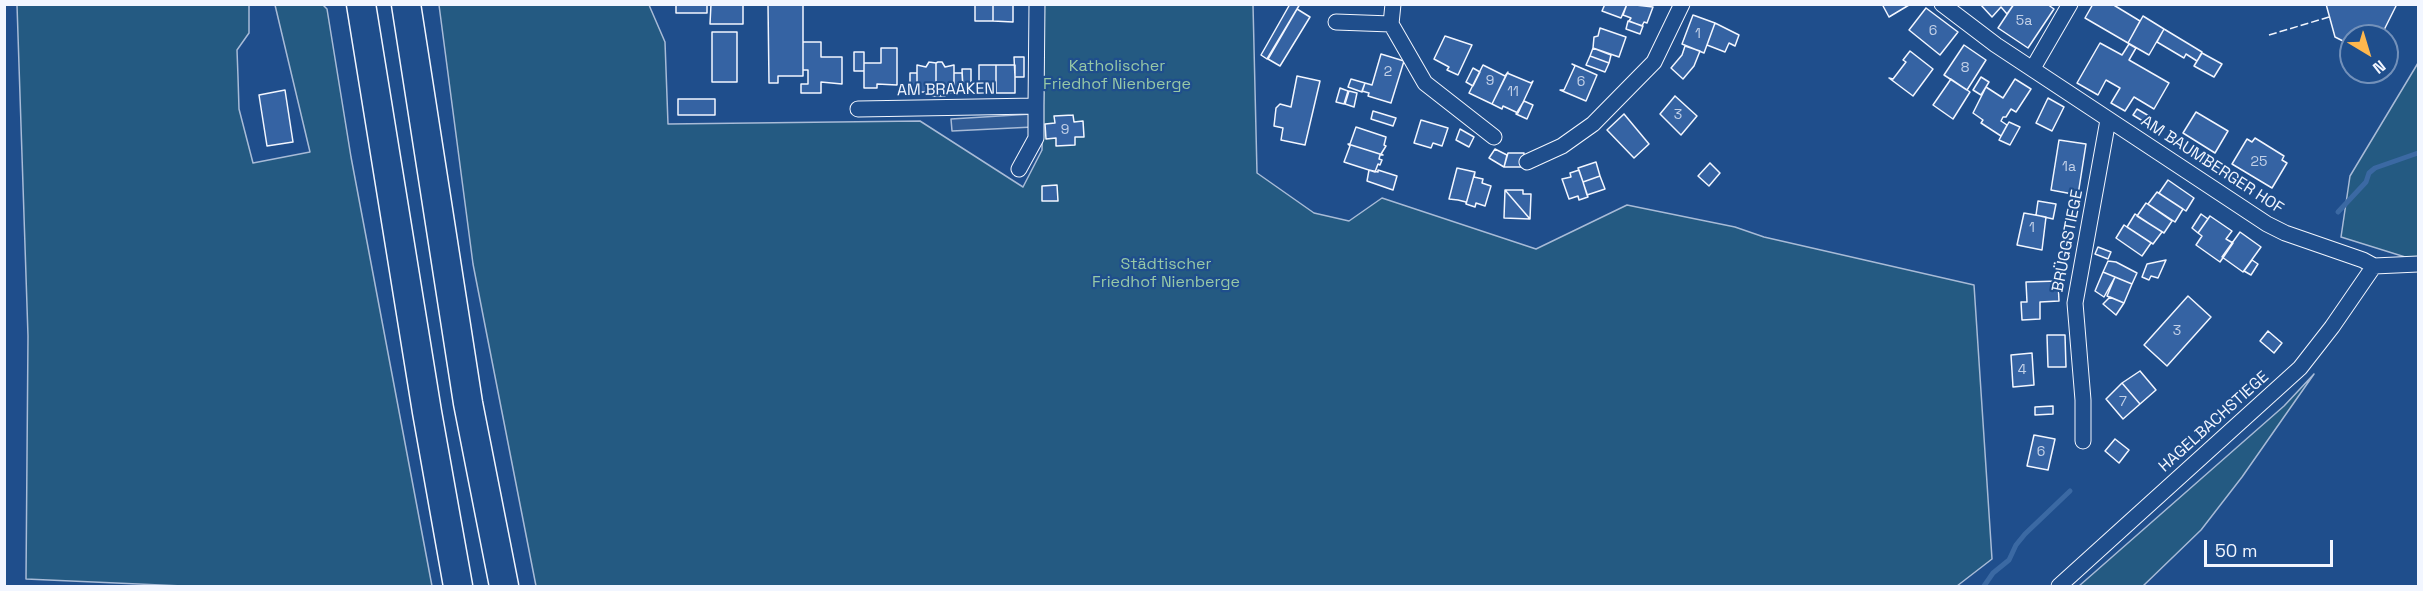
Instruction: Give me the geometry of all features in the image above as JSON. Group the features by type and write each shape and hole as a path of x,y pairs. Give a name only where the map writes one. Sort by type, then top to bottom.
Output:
{"highway":[{"path":"361,4 427,412 458,586"},
{"path":"406,4 468,402 504,586"}],"street":[{"path":"1019,169 1036,138 1037,4"},
{"path":"1393,4 1391,24 1425,83 1494,137"},
{"path":"1527,162 1562,146 1593,124 1654,62 1682,4"},
{"name":"AM BAUMBERGER HOF","path":"1942,4 1996,45 2267,224 2374,266 2418,264"},
{"path":"2033,68 2070,4"},
{"path":"1336,22 1391,24"},
{"name":"AM BRAAKEN","path":"858,109 1035,106"},
{"name":"BRÜGGSTIEGE","path":"2083,441 2083,400 2074,303 2109,120"},
{"name":"HAGELBACHSTIEGE","path":"2059,586 2300,368 2332,327 2374,266"}],"green space":[{"path":"17,5 249,5 249,33 237,50 239,109 253,163 310,152 275,5 323,5 327,9 351,157 432,586 183,586 26,579 28,336"},
{"path":"439,5 649,5 665,42 668,124 920,121 1023,187 1042,150 1044,5 1253,5 1257,173 1314,213 1349,221 1382,198 1536,249 1627,205 1735,227 1764,237 1974,285 1992,559 1957,586 536,586 473,264"},
{"path":"2418,63 2418,261 2341,237 2350,176"},
{"path":"2314,374 2242,477 2201,530 2143,586 2079,586 2284,406"}],"shaded area":[{"path":"1032,114 1033,127 952,131 951,119"}],"building":[{"path":"676,4 707,4 707,13 676,13"},
{"path":"711,4 743,4 743,24 710,24"},
{"path":"768,4 803,5 803,76 778,76 778,83 769,83"},
{"path":"975,4 993,4 993,21 975,21"},
{"path":"993,4 1013,4 1013,22 993,21"},
{"path":"1290,4 1300,4 1267,59 1261,55"},
{"path":"1605,4 1627,4 1621,18 1602,11"},
{"path":"1627,4 1653,7 1647,23 1644,22 1642,26 1629,21 1631,18 1623,15"},
{"path":"1882,4 1909,4 1909,5 1889,17"},
{"path":"1980,4 2014,4 2007,14 2001,7 1992,17"},
{"path":"2014,4 2047,4 2054,9 2028,48 1998,28"},
{"path":"2093,4 2112,4 2140,21 2128,43 2085,18"},
{"path":"2326,4 2397,4 2387,24 2339,24 2339,39 2335,37"},
{"path":"1926,8 1958,32 1940,55 1909,30"},
{"path":"1297,9 1310,17 1280,66 1268,59"},
{"path":"1693,15 1715,23 1704,53 1682,44"},
{"path":"2143,16 2164,29 2149,55 2128,43"},
{"path":"1628,21 1643,26 1640,34 1626,29"},
{"path":"1715,23 1739,35 1735,46 1729,43 1725,52 1707,45"},
{"path":"1600,28 1626,37 1619,57 1593,48 1594,37 1598,36"},
{"path":"2164,29 2202,52 2197,61 2186,54 2184,58 2157,42"},
{"path":"712,32 737,32 737,82 712,82"},
{"path":"1445,36 1472,45 1458,75 1447,70 1449,67 1434,59"},
{"path":"803,42 821,42 821,57 842,57 842,84 821,82 821,93 801,93 801,84 808,84 808,70 803,70"},
{"path":"2100,43 2122,55 2129,44 2136,48 2129,60 2169,83 2154,109 2134,97 2125,111 2111,103 2120,88 2106,80 2098,95 2077,83"},
{"path":"1964,45 1986,60 1967,90 1944,75"},
{"path":"1685,46 1700,51 1694,66 1683,79 1671,68 1682,55"},
{"path":"881,48 897,48 897,85 877,84 877,88 864,88 864,63 881,63"},
{"path":"1593,48 1611,55 1609,63 1590,56"},
{"path":"1910,51 1933,69 1913,96 1889,78 1893,79 1906,62 1903,60"},
{"path":"854,52 864,52 864,71 854,71"},
{"path":"2202,53 2222,64 2214,77 2194,66"},
{"path":"1381,54 1404,61 1391,103 1368,96 1369,93 1362,91 1365,83 1372,85"},
{"path":"1590,56 1609,63 1605,72 1586,65"},
{"path":"1014,57 1024,57 1024,77 1015,77"},
{"path":"929,62 936,63 936,96 926,96 926,92 917,92 917,65 926,67"},
{"path":"942,62 945,67 954,65 954,93 936,96 936,63"},
{"path":"1572,64 1597,75 1586,101 1560,90 1564,90 1575,66"},
{"path":"979,65 996,65 996,93 979,92"},
{"path":"996,65 1015,65 1015,93 996,93"},
{"path":"1483,65 1505,76 1508,72 1492,104 1469,93"},
{"path":"1473,68 1480,72 1473,86 1466,82"},
{"path":"962,69 971,69 971,89 963,89"},
{"path":"910,73 917,73 917,88 910,88"},
{"path":"954,73 962,73 963,89 954,89"},
{"path":"1507,73 1531,83 1533,81 1518,113 1492,104"},
{"path":"1297,76 1320,81 1305,145 1281,140 1283,128 1274,126 1276,108 1280,104 1291,107"},
{"path":"1981,77 1989,82 1981,95 1973,90"},
{"path":"1351,79 1365,83 1362,92 1348,87"},
{"path":"1951,79 1970,92 1953,119 1933,105"},
{"path":"2015,79 2031,89 2016,112 2011,109 2006,117 2003,117 2001,121 2007,125 2001,136 1981,123 1983,120 1973,113 1986,87 2003,98"},
{"path":"1340,88 1348,91 1344,104 1336,102"},
{"path":"285,90 293,142 267,146 259,95"},
{"path":"1349,91 1357,93 1354,107 1345,104"},
{"path":"1675,96 1697,116 1681,135 1660,114"},
{"path":"2048,98 2064,107 2052,131 2036,123"},
{"path":"678,99 715,99 715,115 678,115"},
{"path":"1524,101 1533,105 1527,119 1516,114"},
{"path":"2137,109 2149,116 2146,123 2133,115"},
{"path":"1373,111 1396,118 1393,126 1371,119"},
{"path":"2196,112 2228,131 2215,153 2183,133"},
{"path":"1624,114 1649,144 1634,158 1607,130"},
{"path":"1073,115 1074,122 1083,121 1084,137 1075,137 1075,145 1056,146 1056,138 1046,139 1045,124 1055,123 1054,116"},
{"path":"1421,120 1448,128 1442,146 1433,143 1431,148 1414,143"},
{"path":"2009,122 2020,127 2010,145 1999,140"},
{"path":"1356,127 1386,137 1384,145 1386,146 1381,154 1383,155 1348,144 1350,144"},
{"path":"1460,129 1474,137 1469,147 1456,140"},
{"path":"2255,138 2284,156 2282,160 2287,163 2272,188 2232,164 2247,139 2252,142"},
{"path":"2059,140 2086,144 2078,195 2051,190"},
{"path":"1348,144 1383,155 1380,155 1379,159 1382,160 1375,172 1344,162 1350,146"},
{"path":"1495,149 1507,155 1504,167 1489,158"},
{"path":"1508,153 1524,153 1524,167 1504,167"},
{"path":"1596,162 1600,176 1583,182 1578,168"},
{"path":"1710,163 1720,173 1709,186 1698,176"},
{"path":"1457,168 1475,172 1466,204 1466,202 1449,199"},
{"path":"1369,170 1378,172 1378,170 1397,176 1393,190 1367,181"},
{"path":"1579,170 1588,197 1579,200 1578,196 1569,199 1562,179 1571,177 1570,173"},
{"path":"1475,172 1474,177 1483,179 1482,183 1491,186 1485,206 1476,203 1475,207 1466,204"},
{"path":"1600,176 1605,189 1587,195 1583,182"},
{"path":"2168,180 2194,198 2186,211 2159,193"},
{"path":"1057,185 1058,201 1042,201 1042,186"},
{"path":"1505,190 1523,190 1523,194 1531,194 1530,219"},
{"path":"1505,190 1530,219 1504,218"},
{"path":"2157,192 2183,209 2175,222 2148,204"},
{"path":"2038,201 2056,204 2053,219 2036,215"},
{"path":"2146,203 2172,221 2164,233 2137,216"},
{"path":"2024,213 2046,217 2042,250 2017,245"},
{"path":"2135,214 2162,232 2153,244 2127,227"},
{"path":"2201,214 2208,219 2198,233 2192,228"},
{"path":"2210,216 2232,231 2226,239 2233,243 2220,262 2196,245 2202,236 2198,233"},
{"path":"2124,225 2151,243 2142,256 2116,238"},
{"path":"2240,232 2261,247 2243,272 2222,257"},
{"path":"2098,247 2111,252 2108,259 2095,254"},
{"path":"2166,260 2158,278 2151,276 2149,280 2142,277 2147,264"},
{"path":"2252,260 2258,264 2251,275 2244,271"},
{"path":"2108,261 2116,262 2137,273 2132,284 2103,272"},
{"path":"2103,272 2115,277 2104,297 2095,291"},
{"path":"2115,277 2132,284 2124,303 2107,296"},
{"path":"2058,281 2059,301 2040,302 2040,319 2022,320 2021,302 2027,302 2026,282"},
{"path":"2188,296 2211,317 2167,366 2144,345"},
{"path":"2110,297 2124,303 2116,315 2103,304"},
{"path":"2268,331 2282,343 2274,353 2260,341"},
{"path":"2047,335 2065,335 2066,367 2048,367"},
{"path":"2032,353 2034,385 2013,387 2011,355"},
{"path":"2140,371 2156,390 2140,404 2122,383"},
{"path":"2122,383 2140,404 2123,419 2106,399"},
{"path":"2053,406 2053,414 2035,415 2035,407"},
{"path":"2034,435 2055,439 2048,470 2027,466"},
{"path":"2115,439 2129,450 2119,463 2105,451"}],"waterway":[{"path":"2338,212 2366,182 2369,173 2375,168 2418,153"},
{"path":"1984,586 1993,573 2009,560 2016,545 2025,534 2070,491"}],"fence":[{"path":"2269,35 2329,17"}],"park label":[{"name":"Katholischer Friedhof Nienberge","path":"1117,76"},
{"name":"Städtischer Friedhof Nienberge","path":"1166,274"}]}
